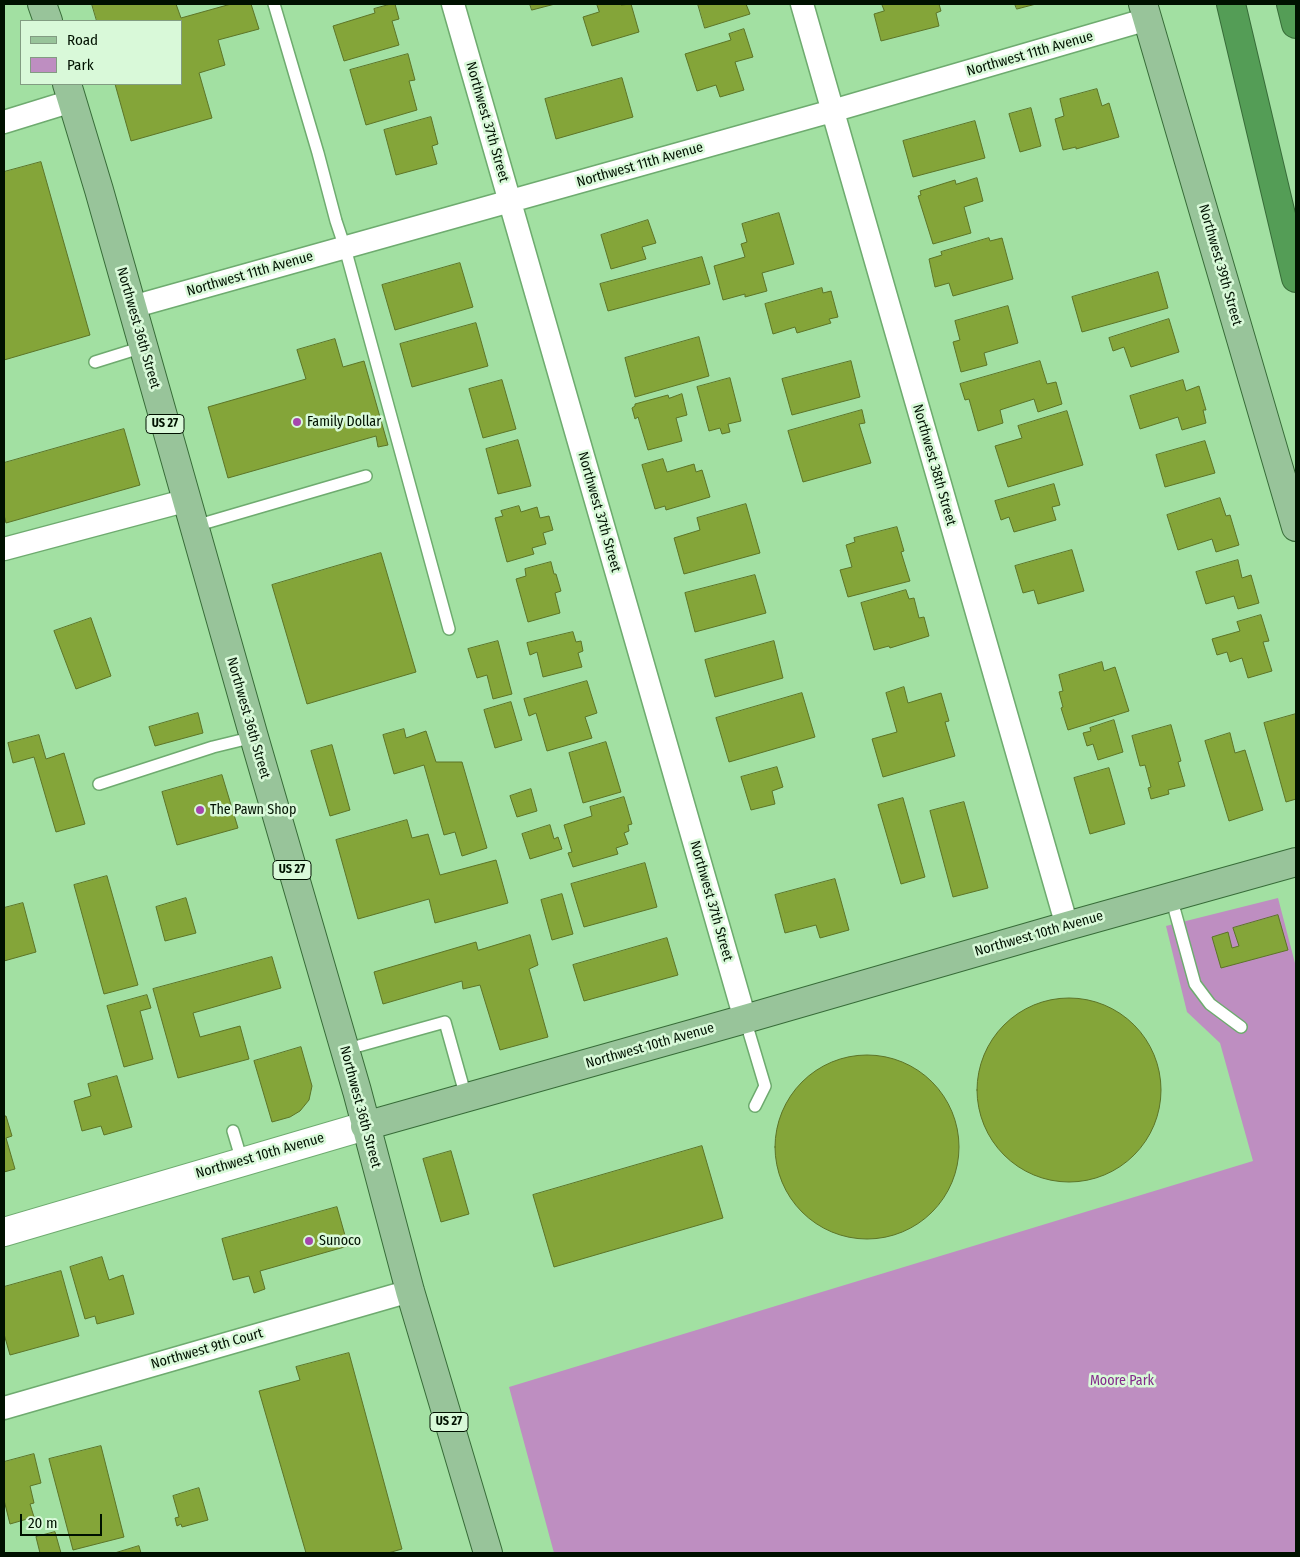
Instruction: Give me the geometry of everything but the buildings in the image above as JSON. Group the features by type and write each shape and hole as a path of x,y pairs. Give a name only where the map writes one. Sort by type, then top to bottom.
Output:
{"highway":[{"path":"1231,4 1296,278"},
{"path":"1290,4 1296,24"}],"main road":[{"path":"42,4 48,20"},
{"name":"Northwest 39th Street","path":"1145,12 1296,527"},
{"name":"Northwest 36th Street","path":"70,93 188,500 344,1050 410,1291 488,1553"},
{"name":"Northwest 10th Avenue","path":"365,1126 1296,862"}],"street":[{"name":"Northwest 37th Street","path":"453,4 745,1019"},
{"name":"Northwest 38th Street","path":"802,4 1067,926"},
{"name":"Northwest 11th Avenue","path":"132,307 832,111 1145,12"},
{"path":"4,122 70,93"},
{"path":"4,549 188,500"},
{"name":"Northwest 10th Avenue","path":"4,1232 365,1126"},
{"name":"Northwest 9th Court","path":"4,1408 410,1291"}],"lane":[{"path":"274,4 345,248 449,629"},
{"path":"95,362 143,347"},
{"path":"195,526 366,476"},
{"path":"99,784 213,747 254,737"},
{"path":"1171,896 1195,984 1210,1004 1242,1028"},
{"path":"745,1019 765,1086 754,1106"},
{"path":"344,1050 445,1022 466,1098"},
{"path":"233,1131 242,1161"}],"green space":[{"name":"Moore Park","path":"1278,898 1296,967 1296,1553 554,1553 509,1387 1253,1161 1220,1043 1187,1012 1166,926"}],"place":[{"name":"Family Dollar","path":"297,422"},
{"name":"The Pawn Shop","path":"200,810"},
{"name":"Sunoco","path":"309,1241"}]}
